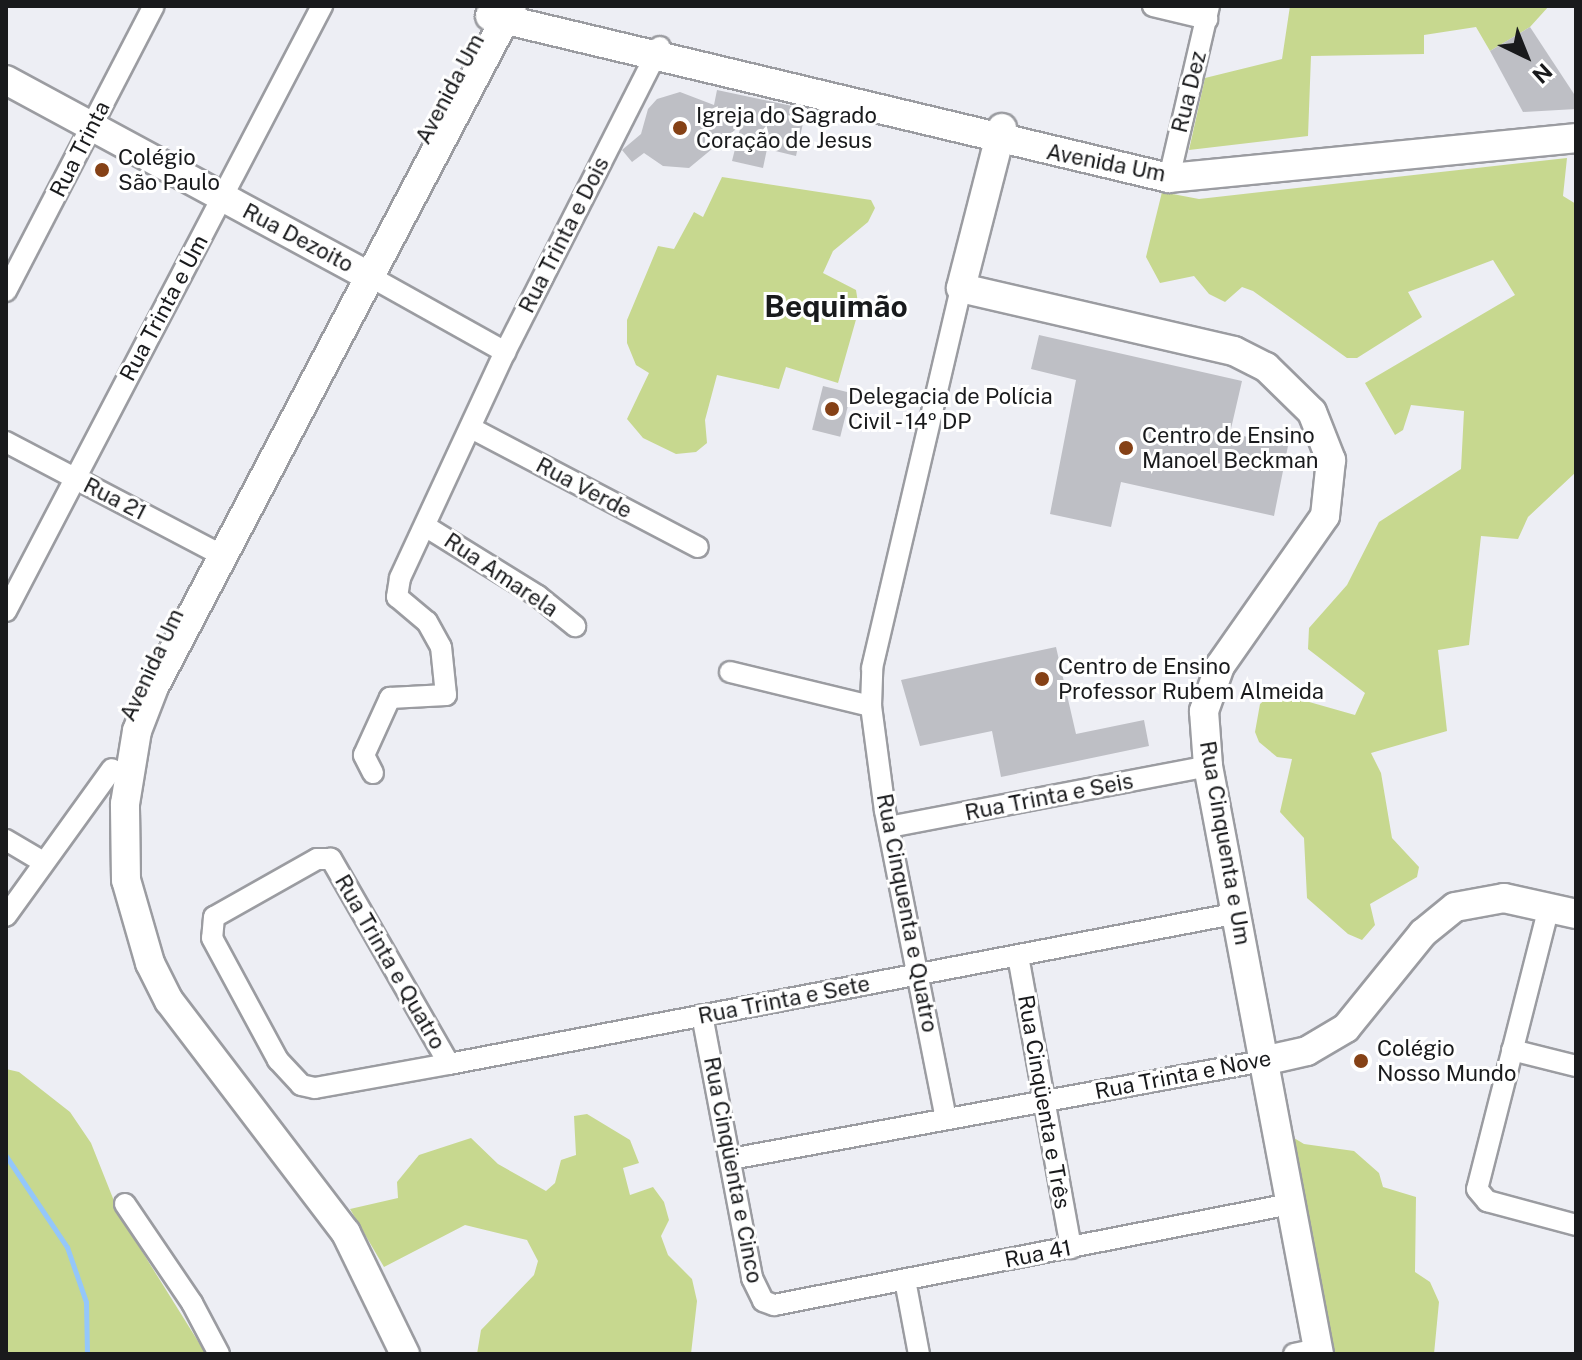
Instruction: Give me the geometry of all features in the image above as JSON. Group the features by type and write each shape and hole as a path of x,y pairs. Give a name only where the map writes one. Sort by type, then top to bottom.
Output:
{"main road":[{"name":"Avenida Um","path":"386,1354 332,1241 180,1046 139,975 110,888 106,816 112,769 138,686 216,552 503,11 1170,173 1576,138"},
{"name":"Rua Dezoito","path":"6,80 364,273"},
{"name":"Avenida Um","path":"1170,173 1576,127"},
{"name":"Rua Cinquenta e Quatro","path":"961,288 1000,134"},
{"name":"Rua Cinquenta e Um","path":"961,288 1234,351 1277,376 1312,412 1331,460 1325,516 1215,675 1204,711 1208,766 1238,913 1290,1204 1310,1352"},
{"name":"Avenida Um","path":"216,552 137,731 125,804 126,880 150,963 169,1001 346,1233 405,1354"},
{"name":"Rua Trinta e Nove","path":"1263,1061 1307,1051 1346,1028 1423,933 1455,907 1490,898 1562,910"}],"street":[{"name":"Rua Trinta","path":"6,291 154,6"},
{"name":"Rua Trinta e Um","path":"6,611 322,6"},
{"path":"1153,6 1208,13"},
{"name":"Rua Dez","path":"1170,173 1208,13"},
{"name":"Rua Trinta e Dois","path":"373,773 364,755 390,698 446,695 441,647 427,622 405,605 395,589 505,352 658,50"},
{"name":"Rua Dezoito","path":"364,273 505,352"},
{"name":"Rua Cinquenta e Quatro","path":"946,1119 889,827 871,706 872,668 961,288"},
{"name":"Rua Verde","path":"471,428 698,547"},
{"name":"Rua 21","path":"6,442 216,552"},
{"name":"Rua Amarela","path":"425,526 538,596 575,626"},
{"path":"730,672 871,706"},
{"name":"Rua Trinta e Seis","path":"889,827 1208,766"},
{"path":"6,916 112,769"},
{"path":"6,840 43,862"},
{"name":"Rua Trinta e Quatro","path":"331,1087 301,1085 283,1067 212,938 214,917 317,859 331,859 449,1064"},
{"path":"1562,910 1512,1050 1477,1179 1479,1195 1487,1201 1576,1225"},
{"name":"Rua Trinta e Sete","path":"331,1087 1238,913"},
{"name":"Rua Cinqüenta e Três","path":"1018,956 1071,1248"},
{"name":"Rua Cinqüenta e Cinco","path":"702,1015 756,1292 763,1301 785,1303"},
{"path":"1512,1050 1576,1066"},
{"name":"Rua Trinta e Nove","path":"731,1159 1263,1061"},
{"path":"125,1204 192,1303 219,1354"},
{"name":"Rua 41","path":"785,1303 1290,1204"},
{"path":"905,1280 919,1354"}],"green space":[{"path":"1290,6 1549,6 1530,27 1490,51 1476,27 1424,35 1424,54 1311,56 1308,136 1189,150 1205,78 1282,59"},
{"path":"1567,158 1563,196 1576,204 1576,472 1528,517 1518,539 1481,536 1469,645 1438,650 1447,731 1371,753 1381,773 1392,838 1419,867 1417,877 1370,904 1375,925 1362,940 1348,934 1307,898 1304,838 1280,812 1292,759 1277,757 1259,742 1255,732 1260,704 1274,692 1355,715 1365,693 1308,649 1309,628 1347,585 1379,522 1461,469 1464,411 1411,405 1403,430 1395,435 1365,383 1515,295 1493,260 1408,292 1422,317 1357,358 1347,358 1253,291 1242,287 1225,302 1209,294 1194,276 1160,283 1146,257 1162,192 1199,199"},
{"path":"722,177 871,200 875,208 868,222 833,251 823,273 856,290 859,309 838,383 786,367 779,389 717,375 705,420 707,443 696,452 676,454 643,438 627,419 649,373 636,365 627,343 627,320 658,246 674,249 694,212 703,217"},
{"path":"6,1069 19,1072 70,1112 91,1143 120,1216 206,1354 6,1354"},
{"path":"587,1114 630,1140 639,1163 623,1168 630,1195 653,1187 664,1202 669,1220 661,1236 668,1255 692,1279 697,1301 691,1354 477,1354 481,1330 534,1275 538,1261 527,1240 465,1225 384,1267 350,1209 398,1198 397,1182 419,1155 471,1138 498,1164 546,1191 555,1183 561,1160 576,1155 574,1116"},
{"path":"1289,1135 1304,1144 1354,1151 1379,1173 1383,1187 1416,1197 1415,1272 1430,1282 1439,1302 1434,1354 1329,1354"}],"building":[{"path":"1530,27 1576,97 1576,109 1523,112 1490,51"},
{"name":"Igreja do Sagrado Coração de Jesus","path":"717,90 806,109 796,156 767,149 763,168 732,161 741,125 689,168 663,166 644,153 632,162 622,150 641,134 648,109 657,99 680,92 714,105"},
{"path":"1039,335 1242,381 1230,433 1288,446 1274,516 1121,482 1111,527 1050,514 1076,380 1031,369"},
{"name":"Delegacia de Polícia Civil - 14º DP","path":"823,386 851,393 840,437 812,430"},
{"path":"1056,647 1076,734 1144,720 1149,746 1001,777 992,731 920,746 901,680"}],"waterway":[{"path":"6,1156 67,1247 86,1302 87,1354"}],"place":[{"name":"Igreja do Sagrado Coração de Jesus","path":"680,128"},
{"name":"Colégio São Paulo","path":"102,170"},
{"name":"Delegacia de Polícia Civil - 14º DP","path":"832,409"},
{"name":"Centro de Ensino Manoel Beckman","path":"1126,448"},
{"name":"Centro de Ensino Professor Rubem Almeida","path":"1042,679"},
{"name":"Colégio Nosso Mundo","path":"1361,1061"}],"district":[{"name":"Bequimão","path":"836,306"}]}
